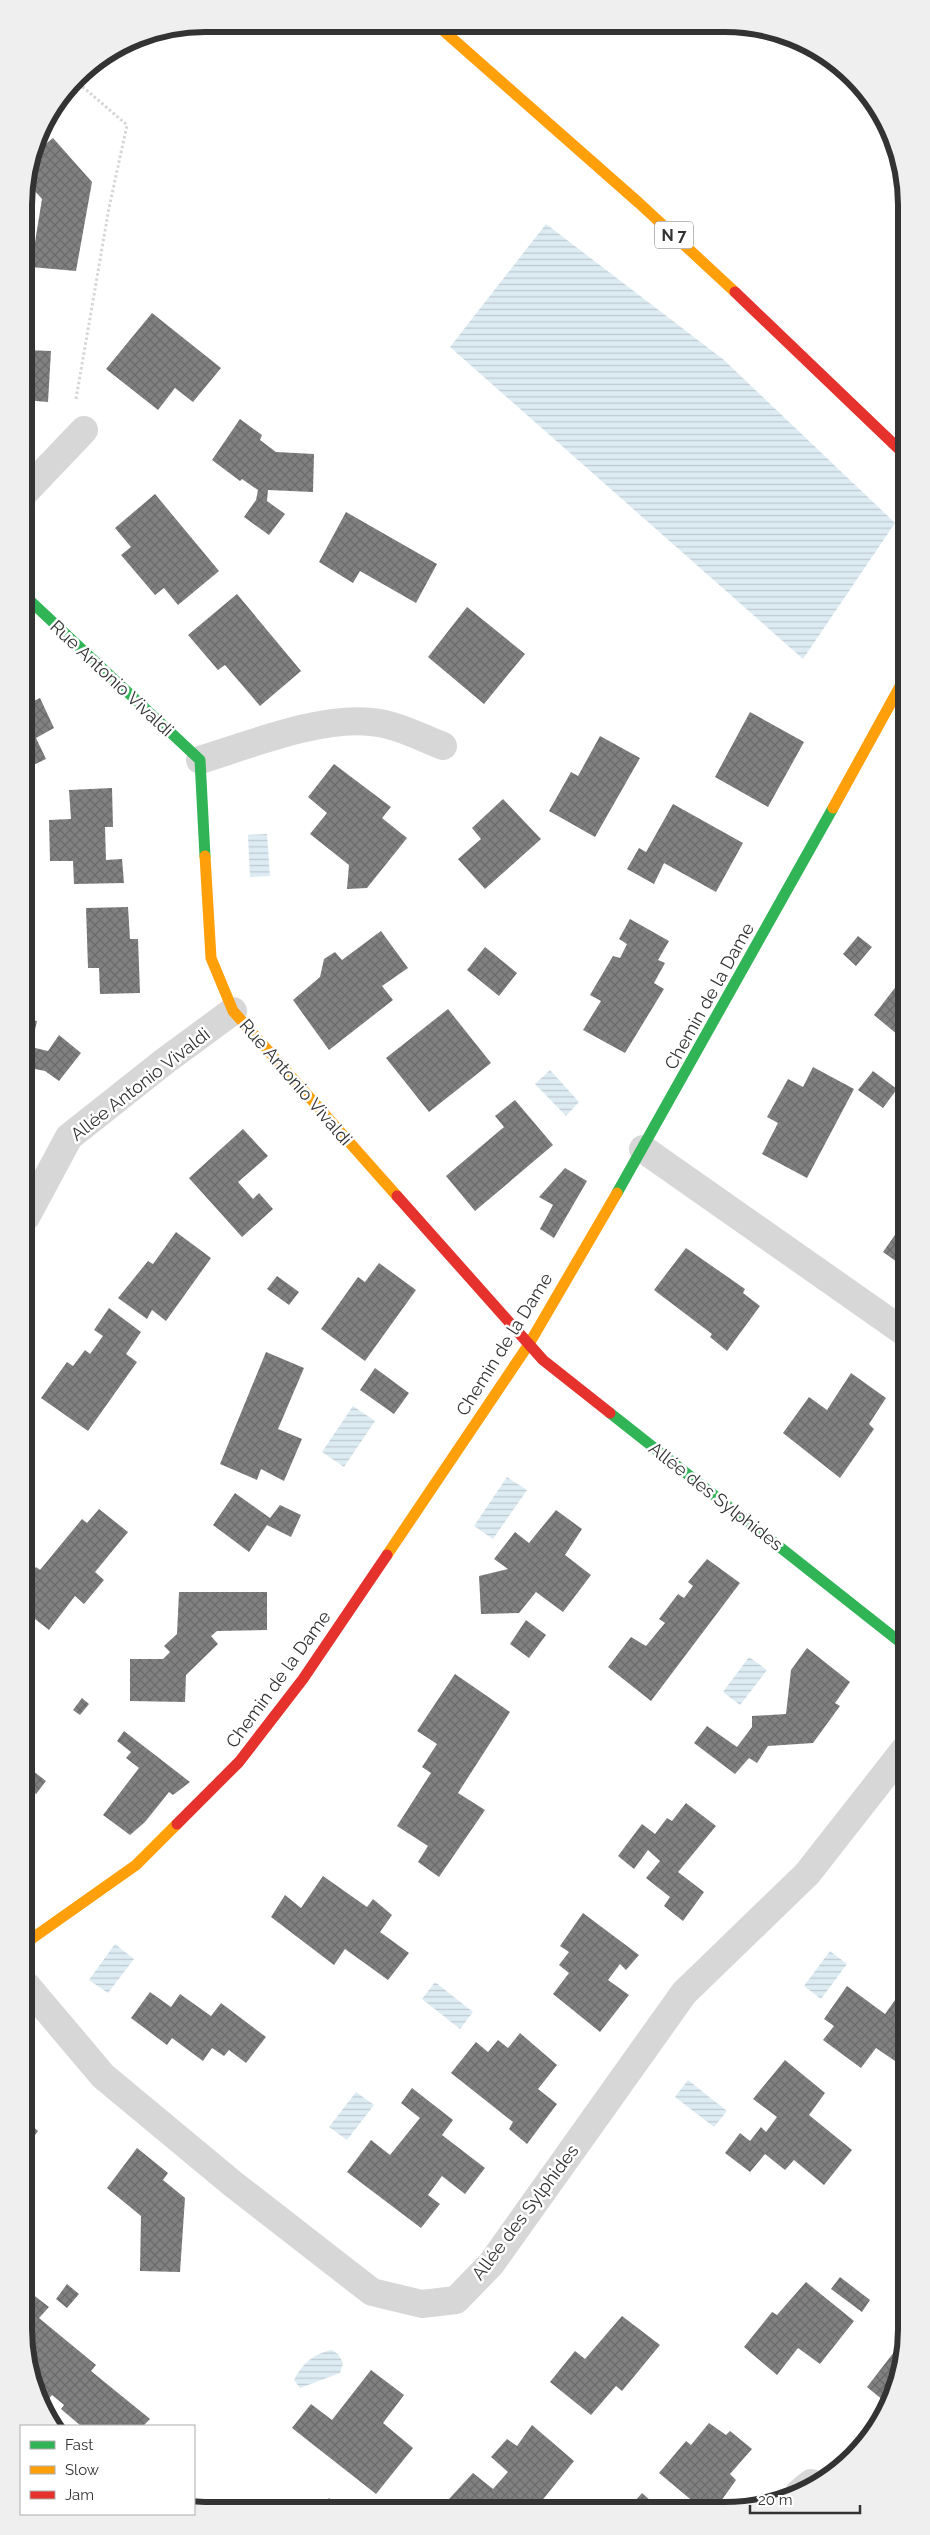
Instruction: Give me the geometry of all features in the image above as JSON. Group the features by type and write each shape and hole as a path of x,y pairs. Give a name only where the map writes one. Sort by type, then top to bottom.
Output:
{"street":[{"name":"N 7","path":"446,33 639,203 790,343 898,449"},
{"path":"33,484 84,430"},
{"name":"Rue Antonio Vivaldi","path":"33,605 200,760 212,958 233,1012 529,1344"},
{"name":"Chemin de la Dame","path":"32,1938 136,1865 239,1762 303,1679 529,1344 643,1149 898,692"},
{"path":"200,760 333,721 372,722 409,732 443,746"},
{"name":"Allée Antonio Vivaldi","path":"33,1205 69,1137 164,1061 233,1012"},
{"path":"643,1149 897,1327"},
{"name":"Allée des Sylphides","path":"529,1344 543,1360 897,1640"},
{"name":"Allée des Sylphides","path":"32,1992 103,2076 233,2184 372,2292 422,2304 456,2300 491,2264 684,1993 807,1874 897,1759"}],"path":[{"path":"81,85 128,125 109,208 76,400 84,430"}],"shaded area":[{"path":"546,224 724,360 895,523 803,659 450,347"},
{"path":"267,834 270,876 250,877 248,835"},
{"path":"550,1070 579,1102 566,1116 535,1084"},
{"path":"353,1406 375,1421 344,1467 322,1452"},
{"path":"507,1477 527,1490 493,1539 474,1526"},
{"path":"749,1657 767,1670 740,1705 723,1692"},
{"path":"115,1944 134,1959 108,1993 89,1980"},
{"path":"830,1951 847,1964 821,1999 804,1986"},
{"path":"435,1982 473,2012 460,2029 422,1999"},
{"path":"688,2080 727,2111 714,2127 675,2097"},
{"path":"356,2092 374,2105 347,2140 329,2127"},
{"path":"332,2350 338,2354 343,2363 340,2373 300,2388 294,2380 301,2369 309,2360 319,2354"}],"building":[{"path":"53,138 92,182 76,271 33,267 33,255 42,199 34,189 36,172 43,146"},
{"path":"152,313 221,368 193,402 175,388 158,410 106,369"},
{"path":"33,350 51,351 48,402 33,401"},
{"path":"240,419 262,435 260,440 276,452 314,454 313,492 268,490 267,501 285,514 269,535 244,517 256,500 258,490 242,479 240,481 212,460"},
{"path":"155,494 219,571 178,605 164,588 155,595 121,555 131,547 115,528"},
{"path":"346,512 437,564 416,603 360,571 353,583 319,562"},
{"path":"237,594 301,671 260,706 225,665 218,670 188,635"},
{"path":"467,607 525,654 484,704 428,657"},
{"path":"40,698 54,728 36,738 46,759 33,765 33,701"},
{"path":"750,712 804,742 768,807 715,777"},
{"path":"600,736 640,758 595,837 549,811 571,772 578,776"},
{"path":"334,764 391,807 382,818 407,838 367,888 347,889 349,865 310,834 327,813 308,797"},
{"path":"112,788 113,827 105,827 106,860 122,859 124,883 74,884 73,861 50,861 49,820 71,819 69,790"},
{"path":"503,799 541,839 485,889 458,859 481,839 472,828"},
{"path":"673,804 743,843 716,892 664,863 654,884 627,869 639,848 646,852"},
{"path":"128,907 130,939 138,939 140,993 100,994 99,968 88,968 86,908"},
{"path":"630,919 669,941 658,960 665,963 654,983 664,989 625,1053 583,1030 601,1001 590,995 613,956 620,958 627,944 619,939"},
{"path":"381,931 408,968 382,986 393,1000 329,1050 293,1000 320,977 324,959 335,952 342,960"},
{"path":"858,936 872,947 856,966 843,954"},
{"path":"485,947 517,973 499,996 467,970"},
{"path":"898,984 898,1035 874,1015"},
{"path":"448,1009 491,1063 429,1112 386,1058"},
{"path":"33,1020 37,1021 33,1040"},
{"path":"59,1035 81,1053 59,1081 45,1071 33,1069 33,1047 48,1051"},
{"path":"813,1067 854,1089 807,1178 762,1154 778,1123 767,1117 788,1079 803,1087"},
{"path":"873,1071 897,1089 883,1108 858,1090"},
{"path":"515,1100 553,1145 475,1211 446,1176 504,1127 495,1116"},
{"path":"243,1129 268,1156 238,1182 253,1199 259,1193 273,1209 242,1237 189,1178"},
{"path":"565,1168 587,1181 554,1238 540,1229 553,1205 539,1197"},
{"path":"898,1231 898,1262 883,1252"},
{"path":"176,1232 211,1258 166,1321 152,1310 147,1319 118,1298 148,1261 153,1264"},
{"path":"686,1248 745,1289 743,1293 760,1306 727,1351 710,1337 712,1334 654,1290"},
{"path":"379,1263 416,1290 365,1361 321,1329 358,1277 365,1282"},
{"path":"277,1276 299,1292 289,1305 267,1289"},
{"path":"109,1308 141,1332 126,1354 137,1362 88,1431 41,1398 67,1362 73,1366 85,1350 90,1354 103,1336 94,1330"},
{"path":"266,1352 304,1368 278,1429 302,1439 284,1481 261,1469 257,1480 220,1464"},
{"path":"375,1368 409,1393 394,1414 360,1390"},
{"path":"851,1373 886,1398 869,1424 874,1429 840,1478 783,1433 809,1397 827,1410"},
{"path":"235,1493 270,1518 280,1505 301,1515 291,1537 267,1525 249,1552 213,1525"},
{"path":"99,1509 128,1532 95,1572 104,1580 84,1604 75,1596 49,1630 32,1617 32,1571 36,1567 40,1570 82,1519 87,1523"},
{"path":"556,1510 582,1529 565,1555 591,1575 563,1612 536,1592 519,1613 481,1614 479,1576 508,1569 494,1559 515,1532 529,1543"},
{"path":"707,1559 740,1583 651,1701 608,1667 631,1637 646,1646 665,1623 659,1619 678,1594 684,1598 693,1586 688,1582"},
{"path":"179,1592 267,1592 267,1630 217,1631 211,1636 218,1644 186,1675 185,1702 130,1701 130,1659 163,1659 170,1652 164,1646 177,1634"},
{"path":"526,1620 546,1635 529,1658 510,1644"},
{"path":"807,1648 850,1682 835,1703 840,1706 813,1743 768,1746 757,1763 749,1758 735,1774 694,1743 707,1726 737,1747 752,1727 752,1716 786,1714 791,1670"},
{"path":"455,1674 510,1712 458,1793 485,1810 439,1877 418,1862 428,1846 397,1826 431,1773 422,1767 437,1744 417,1731"},
{"path":"82,1698 89,1704 80,1715 73,1710"},
{"path":"124,1731 190,1782 173,1795 169,1792 145,1822 130,1835 103,1815 139,1768 126,1758 131,1752 117,1741"},
{"path":"32,1770 46,1781 36,1794 32,1791"},
{"path":"686,1803 716,1826 678,1872 704,1892 683,1921 664,1906 670,1897 646,1878 660,1861 648,1850 634,1869 618,1856 642,1824 655,1834 667,1818 672,1821"},
{"path":"323,1876 367,1907 373,1899 392,1915 380,1932 409,1953 388,1980 345,1949 334,1965 271,1917 285,1895 301,1908"},
{"path":"583,1913 639,1955 626,1970 620,1964 608,1980 629,1995 600,2032 553,1994 569,1973 559,1965 569,1952 560,1946"},
{"path":"847,1986 885,2014 897,1997 897,2058 895,2061 876,2048 861,2068 823,2040 834,2026 824,2019"},
{"path":"150,1992 171,2007 180,1994 211,2016 221,2003 266,2037 246,2063 229,2050 224,2056 212,2048 203,2061 172,2038 167,2045 131,2018"},
{"path":"520,2033 557,2065 538,2089 557,2104 527,2144 509,2129 513,2122 451,2073 476,2042 488,2052 498,2040 508,2048"},
{"path":"785,2060 825,2093 809,2115 852,2150 824,2185 794,2160 785,2170 765,2154 750,2172 725,2153 740,2133 750,2141 761,2127 766,2132 777,2117 753,2099"},
{"path":"412,2088 453,2120 442,2135 485,2168 465,2194 442,2176 428,2195 440,2204 421,2228 347,2172 371,2140 390,2155 420,2118 401,2103"},
{"path":"32,2126 38,2131 32,2139"},
{"path":"137,2148 168,2173 163,2180 185,2198 180,2272 140,2271 141,2216 107,2188"},
{"path":"840,2277 870,2300 862,2312 831,2289"},
{"path":"806,2282 854,2321 820,2364 798,2348 777,2375 744,2347 772,2312 777,2315"},
{"path":"67,2284 79,2294 67,2308 56,2299"},
{"path":"32,2294 49,2307 39,2318 96,2365 91,2371 150,2419 144,2425 80,2425 61,2409 64,2405 52,2395 48,2400 38,2374 32,2330"},
{"path":"622,2316 660,2345 622,2391 616,2386 591,2415 550,2382 575,2351 585,2359"},
{"path":"894,2352 896,2353 892,2374 883,2400 867,2387"},
{"path":"371,2370 404,2395 383,2423 413,2448 376,2494 292,2428 311,2404 332,2420"},
{"path":"709,2423 726,2435 730,2431 752,2449 730,2474 736,2480 720,2502 694,2502 659,2473 686,2441 691,2445"},
{"path":"532,2425 574,2461 541,2502 453,2502 449,2499 473,2473 493,2489 508,2472 491,2457 507,2439 517,2446"},
{"path":"642,2493 652,2502 634,2502"}],"traffic: fast":[{"path":"33,603 200,760 205,856"},
{"path":"617,1193 833,808"},
{"path":"610,1413 897,1640"}],"traffic: slow":[{"path":"446,33 639,203 735,292"},
{"path":"833,808 898,690"},
{"path":"205,856 211,958 233,1011 397,1196"},
{"path":"387,1555 529,1344 617,1193"},
{"path":"32,1938 136,1865 177,1824"}],"traffic: jam":[{"path":"735,292 898,448"},
{"path":"397,1196 543,1360 610,1413"},
{"path":"177,1824 239,1762 303,1679 387,1555"}]}
